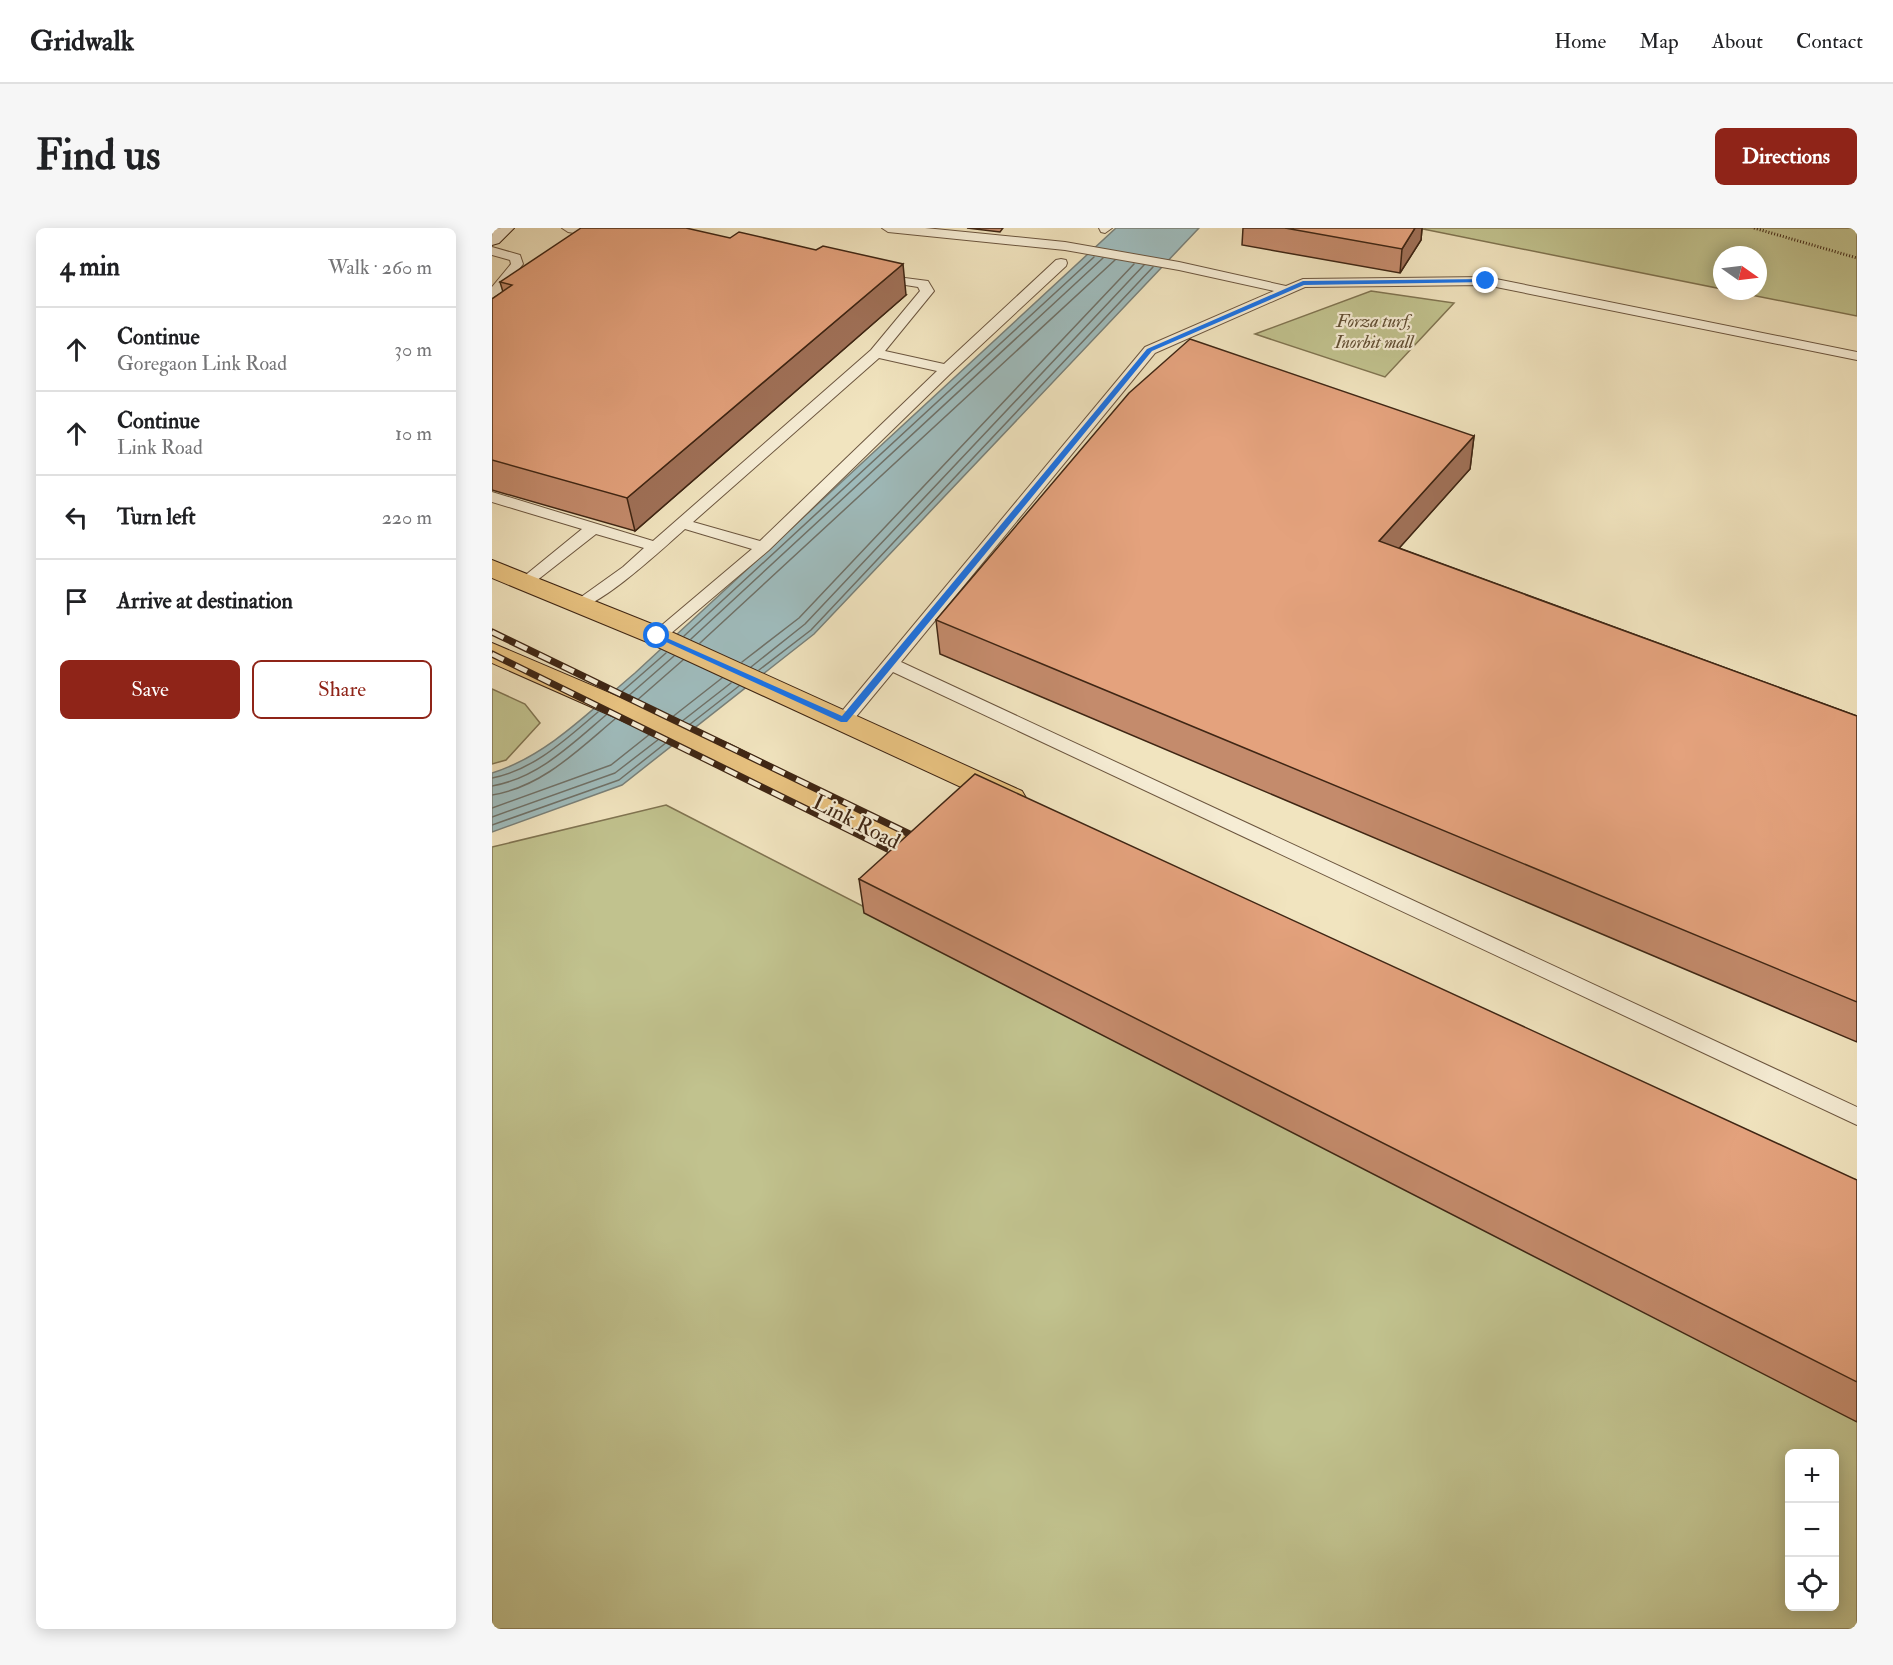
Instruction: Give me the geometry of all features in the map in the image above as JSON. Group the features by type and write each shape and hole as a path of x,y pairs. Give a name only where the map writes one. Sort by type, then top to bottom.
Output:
{"main road":[{"path":"492,568 661,638 783,692 1038,811"},
{"name":"Link Road","path":"492,652 718,751 973,879"}],"street":[{"path":"492,239 504,228"}],"lane":[{"path":"568,228 616,236"},
{"path":"888,228 1065,246 1179,266 1287,290"},
{"path":"1046,244 1058,228"},
{"path":"492,251 516,258 517,264 492,296"},
{"path":"661,638 763,547 947,369 1061,263"},
{"path":"580,605 629,570 876,353 927,291 923,284 864,274"},
{"path":"844,720 1150,350 1303,283 1486,281 1857,356"},
{"path":"876,353 947,369"},
{"path":"492,497 656,547"},
{"path":"682,524 763,547"},
{"path":"525,582 594,528"},
{"path":"891,664 1857,1117"}],"path":[{"path":"1754,228 1857,258"},
{"path":"1853,228 1857,229"}],"green space":[{"path":"1418,228 1857,228 1857,316 1767,298 1767,246 1713,246 1713,287"},
{"name":"Forza turf, Inorbit mall","path":"1371,291 1454,303 1385,377 1255,334"},
{"path":"492,689 525,704 540,723 506,760 492,764"},
{"path":"666,805 1857,1417 1857,1629 492,1629 492,847"}],"water":[{"path":"1116,228 1199,228 814,634 622,785 492,832 492,773 550,744 635,673"}],"building":[{"path":"581,228 686,228 730,238 739,232 816,250 823,246 903,264 627,498 492,460 492,299 512,285 500,282"},
{"path":"1285,228 1415,228 1402,249"},
{"path":"1190,339 1474,436 1379,541 1857,716 1857,1002 936,620 1129,393"},
{"path":"975,774 1857,1180 1857,1382 859,879"}],"railway":[{"path":"492,632 924,841"},
{"path":"492,654 906,858"}],"route":[{"path":"657,636 844,720 1150,350 1303,283 1486,281"}]}
